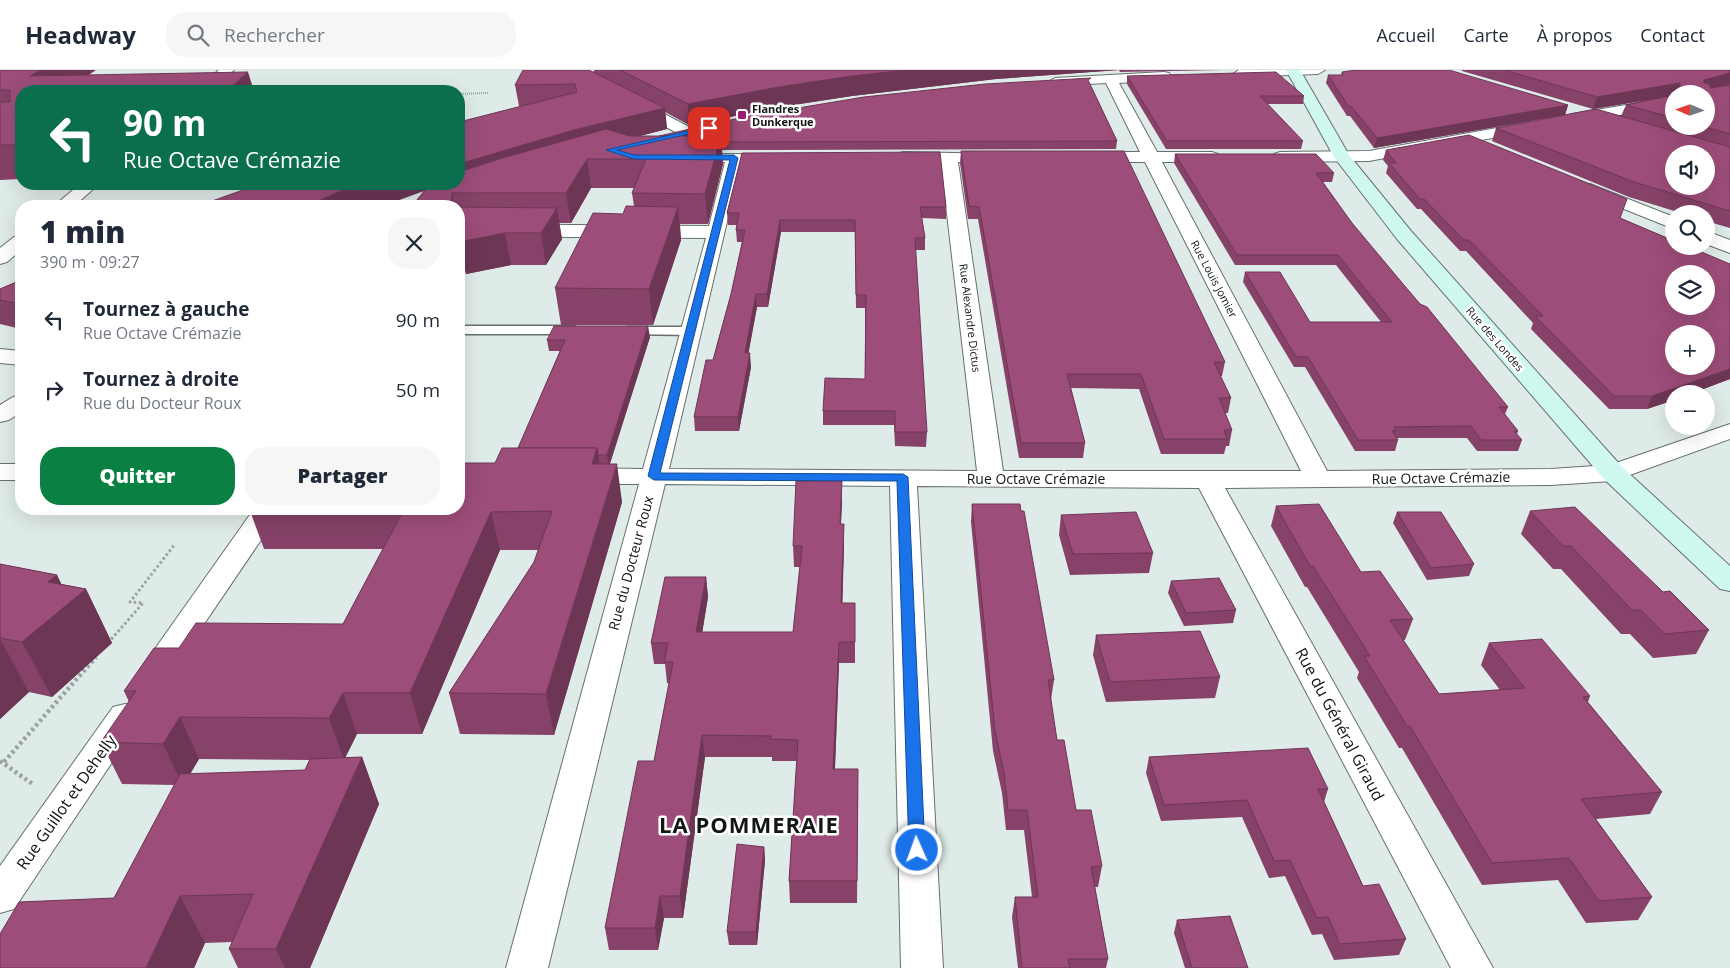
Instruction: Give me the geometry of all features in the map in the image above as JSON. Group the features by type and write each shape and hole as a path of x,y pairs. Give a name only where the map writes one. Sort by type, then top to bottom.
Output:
{"street":[{"path":"208,85 227,70"},
{"path":"587,70 584,78 694,131 665,137"},
{"path":"1229,74 1318,70"},
{"name":"Rue des Londes","path":"1293,71 1342,157 1404,235 1613,473 1730,582"},
{"path":"1038,83 1182,76"},
{"name":"Rue Louis Jomier","path":"1110,78 1319,480"},
{"path":"1268,157 1369,156 1665,103"},
{"path":"1559,106 1627,126"},
{"path":"1469,138 1493,148"},
{"path":"670,157 793,158"},
{"path":"890,157 1016,157"},
{"name":"Rue Alexandre Dictus","path":"949,157 991,478"},
{"path":"1074,158 1229,157"},
{"name":"Rue du Docteur Roux","path":"527,968 692,331 734,158"},
{"path":"1574,182 1665,220"},
{"path":"70,200 82,190"},
{"path":"465,230 717,232"},
{"path":"1715,241 1730,247"},
{"path":"0,258 15,245"},
{"path":"0,356 15,357"},
{"path":"0,415 15,406"},
{"name":"Rue Octave Crémazie","path":"554,476 1208,480 1550,477 1613,473 1730,431"},
{"path":"0,472 15,472"},
{"path":"903,477 922,968"},
{"name":"Rue du Général Giraud","path":"1208,480 1472,968"},
{"name":"Rue Guillot et Dehelly","path":"0,897 264,515"}],"lane":[{"path":"465,330 586,330"},
{"path":"615,331 692,331"}],"path":[{"path":"465,94 488,93"},
{"path":"105,646 143,603 130,602 174,544"},
{"path":"62,808 2,761 99,653"}],"building":[{"path":"0,70 40,70 30,76 248,72 233,85 15,85 15,145 0,145 0,102 10,102 10,90 0,90"},
{"path":"523,70 589,70 665,108 574,130 465,162 465,120 577,92 575,84 515,85"},
{"path":"620,70 906,70 779,87 688,104"},
{"path":"1356,70 1449,70 1568,105 1377,138 1352,107 1349,107 1328,75 1343,75 1342,72"},
{"path":"1504,70 1730,70 1730,73 1704,80 1704,83 1710,85 1680,85 1680,83 1597,97"},
{"path":"1276,72 1304,96 1260,96 1303,141 1167,141 1127,76"},
{"path":"1091,78 1088,80 1117,141 721,142 721,136 659,136 744,117 864,97 985,84"},
{"path":"1730,85 1730,134 1715,130 1715,87"},
{"path":"1665,97 1665,116 1626,105"},
{"path":"1596,109 1665,129 1665,135 1688,135 1730,147 1730,211 1677,195 1715,195 1715,145 1665,145 1665,191 1634,182 1496,128"},
{"path":"606,129 630,136 721,136 705,194 632,193 646,159 587,159 566,193 452,193 451,200 417,200 425,190 465,190 465,170"},
{"path":"1469,135 1627,199 1620,218 1665,237 1665,255 1708,255 1730,264 1730,369 1715,374 1715,325 1665,325 1665,375 1713,375 1684,385 1665,385 1665,392 1652,396 1614,396 1535,316 1543,316 1469,240 1464,240 1424,199 1420,199 1389,163 1396,163 1386,150"},
{"path":"961,151 1124,151 1225,362 1214,362 1231,398 1219,398 1232,430 1224,430 1227,439 1164,439 1141,374 1067,374 1085,443 1021,443 979,207 969,206"},
{"path":"940,152 946,207 920,207 925,238 915,238 927,432 895,432 895,411 823,411 825,378 865,379 866,295 856,295 855,220 780,220 767,294 756,294 745,353 750,353 738,417 694,417 706,360 713,360 731,294 745,230 736,230 739,213 727,213 742,153"},
{"path":"1175,154 1316,154 1334,173 1316,173 1352,223 1420,304 1427,307 1508,407 1499,407 1518,431 1514,431 1522,440 1481,440 1471,426 1394,427 1396,431 1392,431 1398,440 1358,440 1308,357 1296,357 1245,272 1280,272 1310,322 1392,322 1338,255 1237,255"},
{"path":"243,190 343,190 320,200 215,200"},
{"path":"626,206 678,207 649,289 555,288 593,213 623,214"},
{"path":"465,207 557,208 541,233 505,233 465,241"},
{"path":"15,283 15,303 0,300 0,289"},
{"path":"554,326 648,326 607,455 598,455 597,448 518,448 565,340 547,340"},
{"path":"502,448 597,448 592,464 617,464 546,694 449,693 534,562 552,511 491,512 410,693 343,693 329,718 180,717 163,744 101,742 136,691 124,691 154,648 179,648 196,623 343,624 401,515 465,515 465,463 495,463"},
{"path":"796,481 842,481 840,524 844,524 841,603 855,603 855,642 839,642 833,769 858,769 857,881 789,881 798,740 770,739 771,736 702,735 680,896 660,896 655,928 605,928 638,761 654,761 673,662 664,662 668,643 651,643 665,577 706,577 696,632 793,632 802,546 793,546"},
{"path":"972,504 1020,504 1021,511 1024,511 1054,680 1048,680 1057,740 1064,740 1076,810 1091,810 1102,866 1091,867 1108,959 1068,959 1070,968 1022,968 1015,897 1038,897 1027,810 1008,810 1004,773 995,731"},
{"path":"1319,504 1361,572 1380,571 1413,619 1390,620 1439,694 1525,688 1489,643 1542,639 1590,696 1583,697 1662,792 1581,799 1652,897 1599,901 1569,858 1492,863 1410,726 1407,726 1364,656 1370,656 1313,566 1310,566 1276,506"},
{"path":"1575,507 1663,592 1670,591 1709,630 1665,634 1641,610 1632,610 1571,546 1563,546 1530,511"},
{"path":"1136,512 1153,553 1073,554 1061,515"},
{"path":"1397,512 1441,512 1474,564 1431,568"},
{"path":"0,564 57,575 48,582 86,589 22,642 0,638"},
{"path":"1219,578 1236,610 1186,613 1171,581"},
{"path":"1200,631 1220,677 1110,682 1096,635"},
{"path":"1308,748 1328,789 1318,789 1363,886 1379,884 1406,939 1340,944 1328,917 1317,918 1290,860 1274,861 1247,800 1164,805 1149,757"},
{"path":"362,757 276,949 229,949 253,894 180,896 146,968 0,968 0,934 19,902 114,898 180,774 305,770 310,759"},
{"path":"737,844 764,847 756,932 727,932"},
{"path":"1230,916 1248,968 1192,968 1177,920"}],"place":[{"name":"Flandres Dunkerque","path":"742,115"}],"district":[{"name":"LA POMMERAIE","path":"749,825"}],"route":[{"path":"709,128 609,150 634,157 734,158 717,232 654,476 903,477 917,850"}]}
